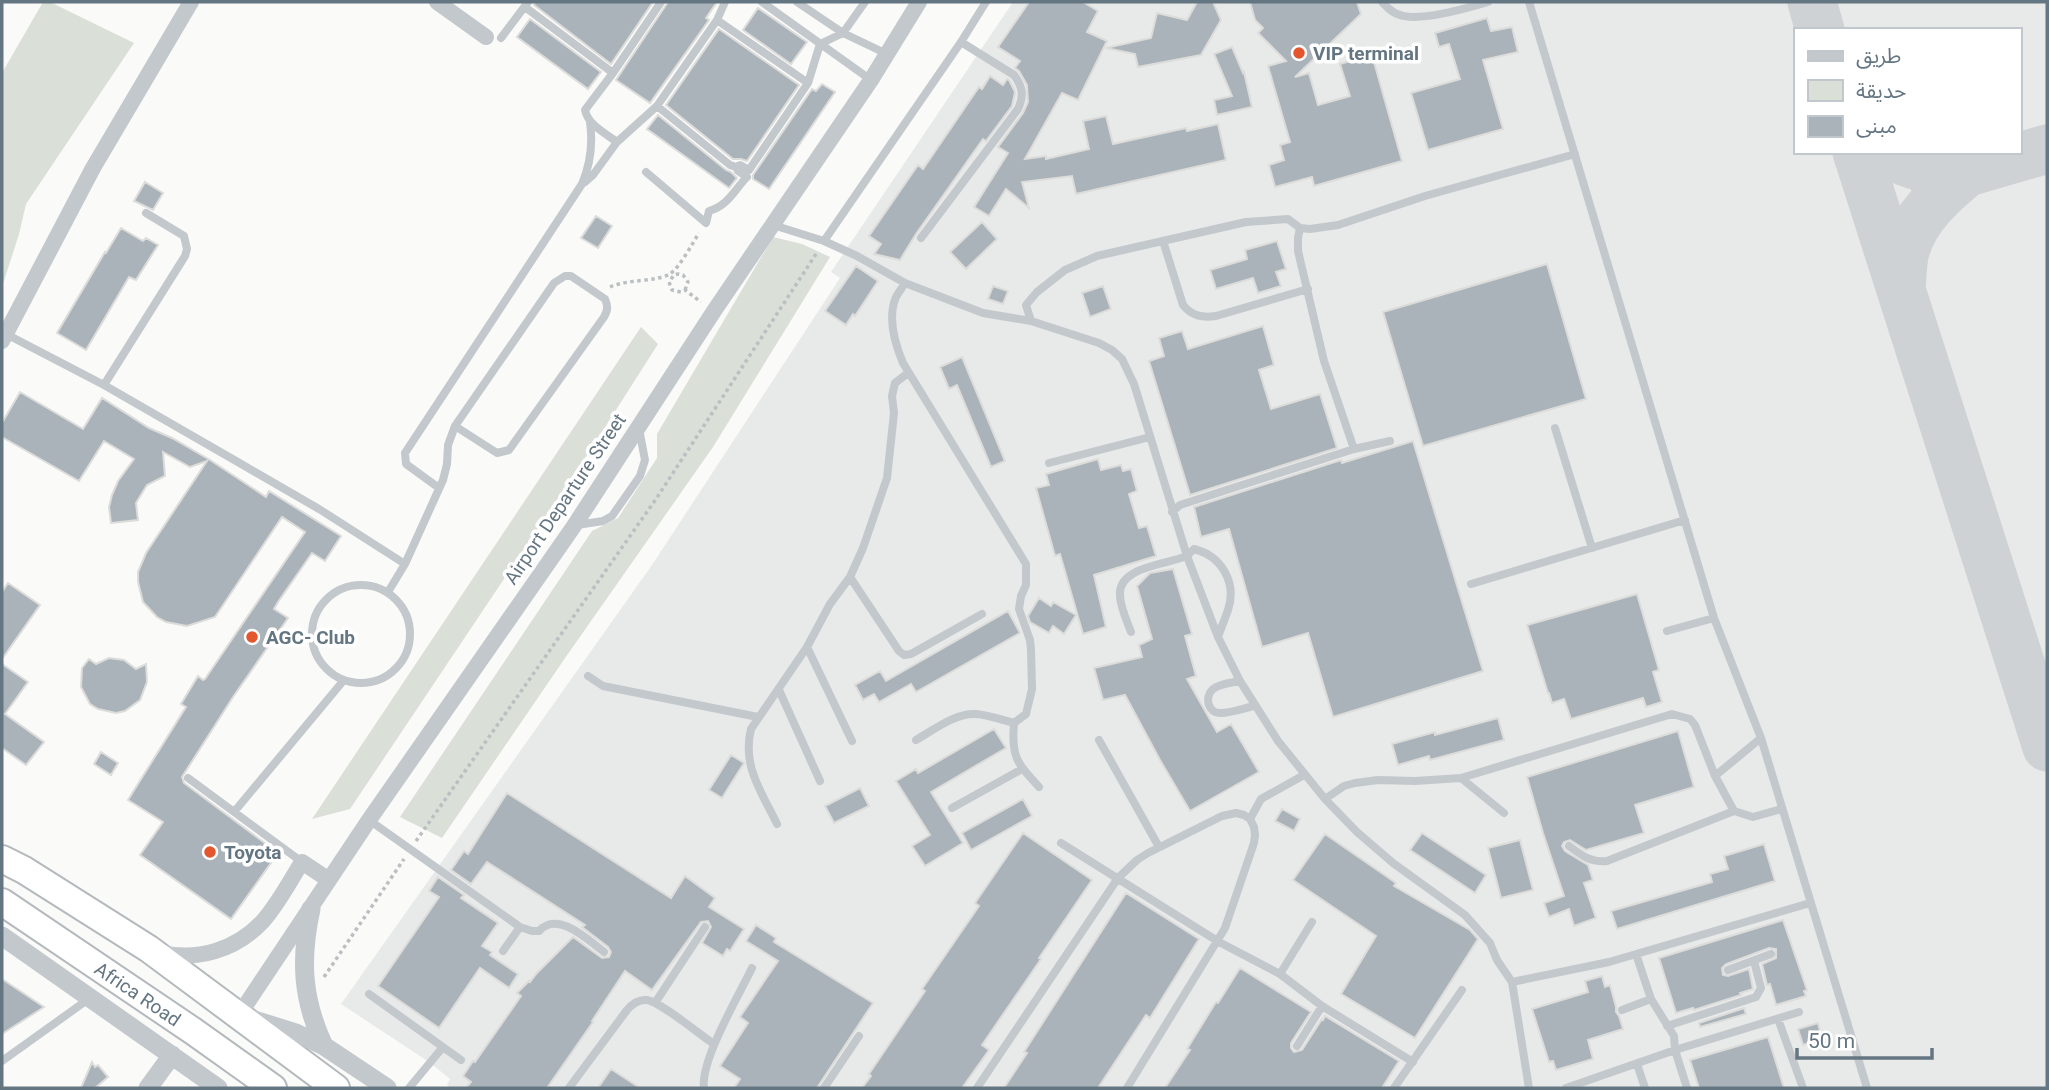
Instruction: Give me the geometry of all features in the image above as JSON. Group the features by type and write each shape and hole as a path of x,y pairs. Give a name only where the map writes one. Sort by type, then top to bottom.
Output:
{"highway":[{"path":"2,859 24,870 149,949 336,1088"},
{"name":"Africa Road","path":"2,902 273,1088"},
{"path":"217,1048 239,1016"}],"street":[{"path":"4,338 93,168 191,2"},
{"path":"437,2 493,38"},
{"name":"Airport Departure Street","path":"239,1016 369,820 574,526 871,80 919,2"},
{"path":"149,949 170,955 191,956 212,953 232,945 265,919 302,862 329,880"},
{"path":"311,909 303,955 308,1002 324,1046"},
{"name":"Africa Road","path":"2,936 218,1088"},
{"path":"239,1016 296,1033 324,1046 387,1088"},
{"path":"148,1088 172,1055"}],"lane":[{"path":"617,142 590,122 585,114 587,106 661,2"},
{"path":"582,184 593,175 617,142 657,106 717,20 725,2"},
{"path":"762,2 871,80"},
{"path":"797,2 843,33 887,54"},
{"path":"657,106 730,165 740,165 749,170 808,83 820,44 843,33 865,2"},
{"path":"824,241 986,2"},
{"path":"1382,2 1396,14 1413,17 1456,11 1488,2"},
{"path":"1529,2 1714,618 1761,738 1867,1088"},
{"path":"493,38 526,4 613,73"},
{"path":"717,20 808,83"},
{"path":"961,42 979,54"},
{"path":"921,238 1022,100 1023,91 1014,75 961,42"},
{"path":"439,488 407,464 405,453 582,184 592,146 590,122"},
{"path":"1031,321 1026,305 1044,286 1065,270 1097,256 1246,222 1288,219 1300,228 1310,229 1338,225 1437,192 1575,155"},
{"path":"646,172 706,223 709,211 733,197 747,177 737,172 736,167"},
{"path":"104,385 187,249 184,236 146,213"},
{"path":"773,225 824,241 905,283 983,313 1031,321 1099,343 1112,349 1122,359 1135,384 1187,556 1218,637 1240,681 1254,706 1304,775 1325,799 1393,863 1465,915 1490,943 1497,960 1512,982 1529,1088"},
{"path":"1300,228 1298,251 1324,361 1353,449"},
{"path":"1163,241 1183,305 1197,316 1216,316 1308,289"},
{"path":"387,593 405,564 446,472 448,445 455,426 559,278 571,276 605,299 607,311 604,317 509,450 503,453 491,450 455,426"},
{"path":"905,283 895,298 892,323 895,341 908,373 1026,564 1026,584 1019,609 1030,640 1032,689 1026,714 1014,723"},
{"path":"4,338 104,385 319,509 405,564"},
{"path":"777,824 751,769 748,742 751,729 807,648 830,604 850,577 863,548 887,478 895,383 908,373"},
{"path":"574,526 603,521 612,516 640,476 645,460 639,427"},
{"path":"1555,428 1592,548"},
{"path":"1049,463 1150,438"},
{"path":"1172,512 1180,505 1353,449 1390,441"},
{"path":"1471,584 1685,520"},
{"path":"1131,632 1120,598 1122,584 1147,566 1187,556 1194,549 1206,552 1216,559 1229,583 1228,610 1218,637"},
{"path":"850,577 904,655 911,654 982,614"},
{"path":"353,585 377,587 404,610 408,621 409,644 398,665 379,679 356,682 344,680 334,675 318,658 312,635 316,612 332,594 353,585"},
{"path":"1667,631 1714,618"},
{"path":"807,648 852,741"},
{"path":"588,676 603,686 758,717"},
{"path":"234,812 344,680"},
{"path":"1240,681 1215,687 1207,699 1209,707 1223,714 1254,706"},
{"path":"779,690 820,781"},
{"path":"916,740 967,714 1014,723"},
{"path":"1325,799 1344,786 1355,783 1461,778 1672,715 1690,719 1695,725 1715,776 1734,811"},
{"path":"1014,723 1016,762 1039,787"},
{"path":"1715,776 1761,738"},
{"path":"1099,740 1159,847"},
{"path":"952,808 1022,769"},
{"path":"1250,820 1261,799 1304,775"},
{"path":"1461,778 1504,813"},
{"path":"188,779 302,862"},
{"path":"1569,846 1587,859 1607,861 1734,811 1753,817 1781,808"},
{"path":"976,1088 1118,878 1137,860 1159,847 1229,813 1236,813 1250,820 1255,835 1231,915 1219,942 1126,1088"},
{"path":"369,820 520,927 539,931 550,924 563,925 604,952"},
{"path":"1061,844 1219,942 1280,974 1322,1006 1413,1062"},
{"path":"1512,982 1585,969 1810,903"},
{"path":"1280,974 1312,922"},
{"path":"503,951 520,927"},
{"path":"655,1003 705,927"},
{"path":"1636,954 1651,999 1674,1036 1675,1050 1687,1088"},
{"path":"1728,970 1772,954"},
{"path":"1667,1026 1756,998 1761,988 1754,961"},
{"path":"704,1088 704,1077 714,1044 752,968"},
{"path":"1394,1088 1462,990"},
{"path":"369,994 461,1060"},
{"path":"2,1061 90,998"},
{"path":"1622,1010 1651,999"},
{"path":"569,1088 631,1005 642,1000 655,1003 714,1044"},
{"path":"1297,1046 1322,1006"},
{"path":"1566,1088 1675,1050 1799,1012"},
{"path":"1778,1019 1803,1088"},
{"path":"824,1088 859,1036"},
{"path":"409,1088 443,1047"},
{"path":"1637,1064 1645,1088"}],"path":[{"path":"600,295 623,282 660,277 671,275 678,274 688,282 685,290 672,290 669,282 671,275 706,223"},
{"path":"308,1002 410,849 656,499 824,241"}],"shaded area":[{"path":"1013,2 2047,2 2047,1088 451,1088 447,1085 450,1079 429,1062 341,1004 652,565 840,278 831,272"}],"green space":[{"path":"43,2 50,2 134,43 26,204 2,287 2,73"},
{"path":"773,237 802,244 830,257 713,447 442,838 400,817 592,531 618,518 657,458 657,434"},
{"path":"641,327 658,344 593,446 350,809 312,819"}],"building":[{"path":"535,2 653,2 611,64 534,5"},
{"path":"668,2 717,2 706,18 709,20 650,103 616,80"},
{"path":"1029,2 1083,2 1098,11 1087,32 1107,41 1078,100 1062,93 1025,159 1046,156 1046,159 1089,149 1083,121 1106,116 1113,144 1218,124 1226,160 1076,194 1072,176 1022,182 1029,208 1006,189 989,216 974,207 1008,153 998,147 1028,102 1027,85 1015,68 1020,61 998,47"},
{"path":"1197,2 1213,2 1221,20 1201,55 1138,67 1135,54 1106,48 1151,38 1157,13 1187,20"},
{"path":"1250,2 1357,2 1361,14 1295,77 1309,73 1318,105 1350,96 1340,64 1372,55 1402,161 1314,186 1312,177 1275,187 1269,165 1284,160 1280,145 1290,142 1268,66 1286,61 1258,33 1263,28 1255,20"},
{"path":"758,8 807,42 791,64 743,30"},
{"path":"1487,18 1491,31 1512,27 1518,52 1483,60 1503,129 1428,150 1411,93 1460,79 1449,44 1439,47 1435,33"},
{"path":"530,19 601,72 588,89 517,37"},
{"path":"719,29 799,85 747,161 733,159 666,105"},
{"path":"1232,47 1244,72 1252,107 1217,115 1214,100 1232,96 1214,54"},
{"path":"990,76 1003,85 1009,80 1015,92 1012,106 986,141 983,139 900,260 874,254 881,244 869,236 918,165 923,169 979,87 982,89"},
{"path":"822,84 835,92 769,189 753,179 753,175 812,89 816,91"},
{"path":"658,115 737,178 729,188 647,129"},
{"path":"145,182 163,193 153,210 134,201"},
{"path":"596,216 612,226 598,248 581,238"},
{"path":"982,222 997,239 966,269 950,252"},
{"path":"121,228 143,241 146,238 158,245 136,280 129,277 86,350 57,333"},
{"path":"1277,241 1286,269 1276,272 1281,286 1258,293 1253,278 1216,289 1210,270 1247,259 1245,250"},
{"path":"1547,264 1586,399 1423,446 1383,312"},
{"path":"856,266 878,281 846,325 825,311"},
{"path":"993,286 1008,291 1003,304 988,299"},
{"path":"1103,286 1111,309 1090,317 1082,293"},
{"path":"1263,326 1274,365 1259,370 1271,409 1320,394 1337,448 1190,495 1149,361 1164,356 1159,338 1182,331 1188,349"},
{"path":"962,357 1005,461 991,467 957,385 949,389 940,367"},
{"path":"20,392 83,429 102,398 149,428 210,460 266,497 269,491 341,536 325,561 312,553 278,602 274,609 288,618 182,777 184,783 278,853 231,919 140,855 163,822 128,800 186,707 181,704 198,676 205,679 305,532 282,517 215,617 187,626 166,622 157,617 143,602 138,572 146,553 207,461 190,467 163,452 165,476 147,485 136,503 138,520 111,523 109,507 112,495 118,481 134,459 104,441 79,481 2,437 2,423"},
{"path":"1413,441 1483,671 1333,717 1308,633 1262,647 1229,529 1201,537 1194,507 1341,460 1342,463"},
{"path":"1098,459 1101,470 1121,465 1123,471 1131,469 1137,491 1129,494 1139,528 1147,526 1156,556 1094,575 1106,627 1083,634 1060,554 1055,556 1036,488 1049,485 1046,474"},
{"path":"1173,569 1192,634 1185,636 1196,676 1187,679 1217,732 1231,724 1259,772 1190,811 1125,695 1103,700 1094,668 1142,657 1139,645 1152,639 1137,586 1150,573"},
{"path":"8,583 40,605 2,659 2,592"},
{"path":"1637,594 1659,670 1653,672 1662,702 1646,707 1643,698 1571,719 1564,699 1552,703 1527,625"},
{"path":"1039,598 1051,606 1053,602 1076,615 1064,634 1053,626 1049,633 1030,622 1028,616"},
{"path":"1008,611 1020,633 916,692 911,684 879,702 874,694 863,700 855,685 880,671 886,681"},
{"path":"109,658 124,660 136,669 146,664 147,682 140,700 125,711 116,713 98,709 90,704 81,687 82,668 89,659 96,664"},
{"path":"2,664 28,682 5,714 44,742 26,765 2,748"},
{"path":"1498,718 1504,740 1430,760 1429,756 1398,765 1392,744"},
{"path":"994,729 1006,748 931,792 963,843 925,866 912,846 930,835 896,781 916,769 918,773"},
{"path":"1678,731 1694,787 1635,805 1644,833 1586,850 1570,840 1564,842 1562,846 1565,851 1588,865 1593,880 1584,883 1596,918 1574,926 1569,909 1549,917 1544,903 1564,896 1527,777"},
{"path":"101,752 118,763 111,775 94,764"},
{"path":"731,755 744,763 722,798 709,790"},
{"path":"860,788 869,806 834,823 825,806"},
{"path":"507,793 671,898 685,876 715,898 709,907 744,929 730,951 727,949 723,956 702,943 711,927 708,921 701,922 652,990 625,971 547,1088 466,1088 471,1082 463,1076 521,996 517,993 573,937 602,958 609,957 611,952 582,927 585,925 487,862 471,884 451,870 464,851 468,854"},
{"path":"1023,799 1032,816 971,850 962,833"},
{"path":"1282,809 1300,819 1294,831 1275,821"},
{"path":"1023,833 1092,880 982,1045 989,1050 962,1088 862,1088 925,991 922,989 979,906 975,903"},
{"path":"1422,833 1486,875 1475,893 1410,850"},
{"path":"1325,834 1396,883 1394,886 1470,930 1478,939 1415,1038 1341,994 1376,936 1293,880"},
{"path":"1520,840 1533,890 1501,898 1488,848"},
{"path":"1764,844 1775,881 1617,929 1611,911 1712,882 1710,874 1728,869 1724,856"},
{"path":"438,877 464,895 461,898 498,923 482,946 492,952 490,955 518,974 509,988 480,968 439,1028 378,986 439,897 429,891"},
{"path":"1126,893 1199,939 1150,1018 1146,1015 1098,1088 1004,1088 1027,1053 1024,1052"},
{"path":"1783,920 1807,990 1804,991 1806,996 1776,1005 1762,964 1776,958 1776,949 1769,948 1726,964 1722,968 1723,975 1728,976 1749,969 1753,989 1694,1010 1693,1008 1676,1013 1659,958"},
{"path":"756,925 776,938 774,942 873,1003 817,1088 734,1088 740,1079 720,1066 748,1023 740,1017 778,961 746,941"},
{"path":"1240,968 1311,1012 1291,1043 1294,1052 1302,1050 1325,1016 1399,1061 1382,1088 1165,1088 1190,1050 1187,1049 1216,1002 1218,1003"},
{"path":"1602,976 1605,987 1610,985 1623,1029 1588,1040 1593,1059 1556,1070 1553,1061 1549,1062 1532,1009 1588,992 1585,981"},
{"path":"2,979 44,1007 2,1034"},
{"path":"1744,1008 1746,1014 1700,1027 1699,1023"},
{"path":"1818,1023 1822,1039 1803,1045 1798,1029"},
{"path":"1768,1037 1784,1088 1699,1088 1690,1060"},
{"path":"92,1062 108,1077 95,1088 81,1088"},
{"path":"611,1069 640,1088 598,1088"}],"taxiway":[{"path":"1812,2 1819,28"},
{"path":"1934,182 2047,149"},
{"path":"1858,154 2047,747"},
{"path":"1890,154 1925,168 1967,172 1939,197 1915,227 1905,251 1901,290"}],"place":[{"name":"VIP terminal","path":"1299,53"},
{"name":"AGC- Club","path":"252,637"},
{"name":"Toyota","path":"210,852"}]}
